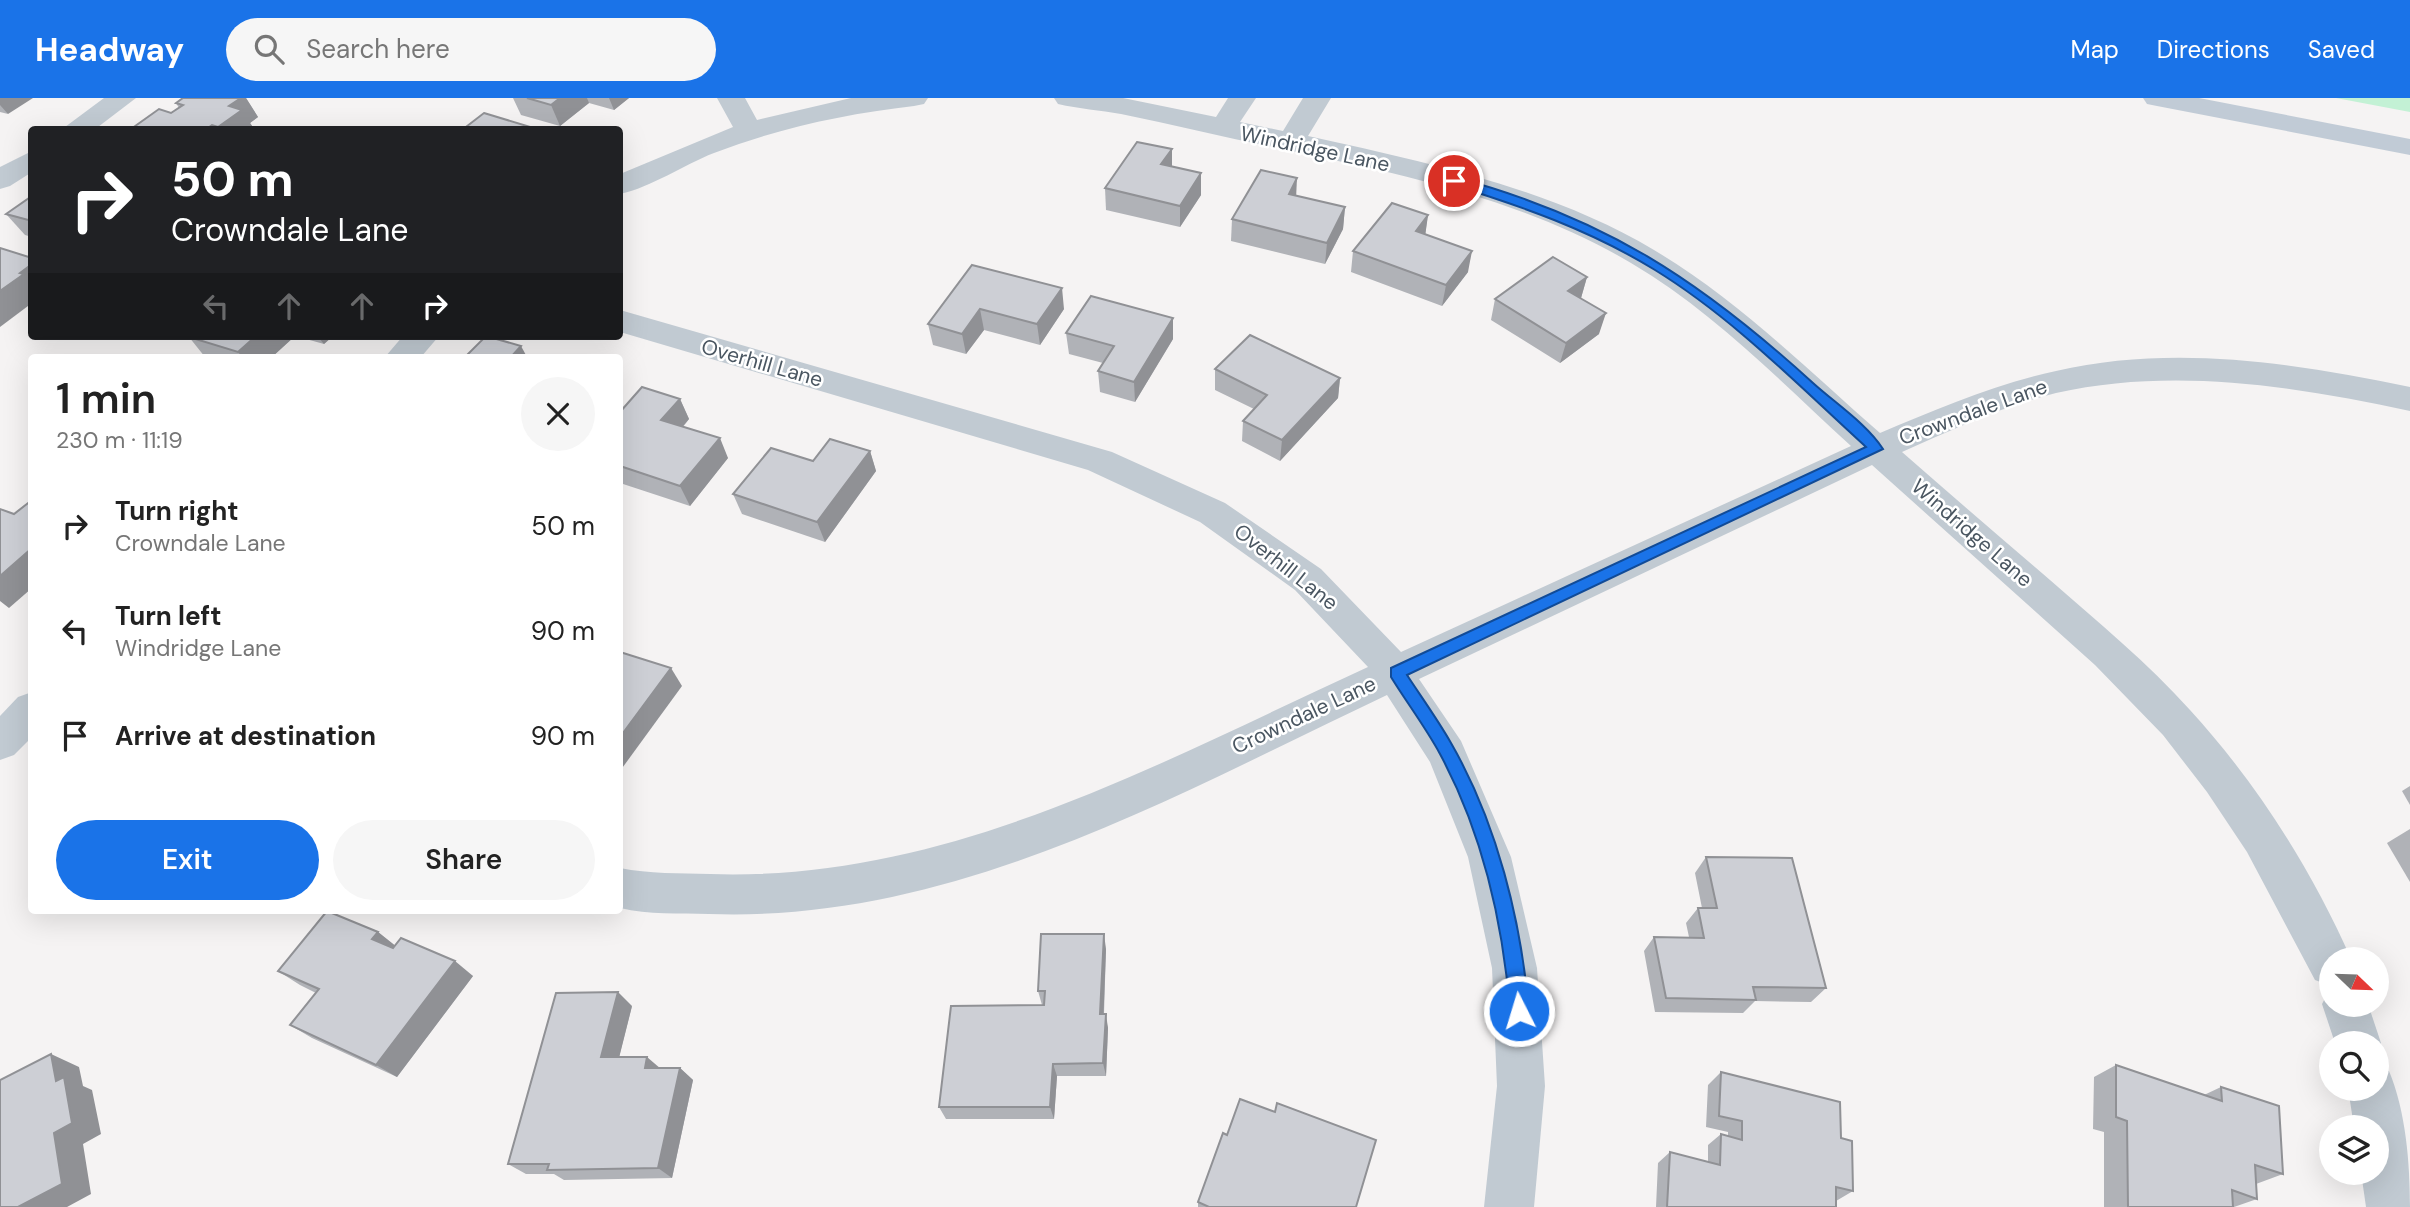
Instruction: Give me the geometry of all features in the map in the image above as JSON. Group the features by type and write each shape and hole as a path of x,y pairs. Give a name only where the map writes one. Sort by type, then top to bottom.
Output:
{"main road":[{"path":"2157,98 2410,147"}],"street":[{"path":"81,126 122,98"},
{"path":"731,98 749,131"},
{"path":"623,184 679,156 749,131 850,102 914,98"},
{"name":"Windridge Lane","path":"1068,98 1117,105 1223,128 1479,188 1538,208 1607,238 1661,268 1727,313 1876,449 2103,649 2175,721 2215,769 2261,835 2306,911 2323,947"},
{"path":"1223,128 1242,98"},
{"path":"1290,143 1317,98"},
{"path":"0,180 28,162"},
{"name":"Overhill Lane","path":"623,322 1086,457 1152,480 1214,511 1288,565 1343,612 1397,673 1445,748 1469,797 1489,850 1516,967 1521,1033 1522,1102 1509,1207"},
{"path":"404,354 419,340"},
{"name":"Crowndale Lane","path":"623,888 724,896 800,892 866,884 932,870 996,852 1076,821 1876,449 1958,414 2057,382 2129,372 2207,370 2273,375 2410,399"},
{"path":"0,743 28,713"},
{"path":"2374,1101 2391,1207"}],"green space":[{"path":"2336,98 2410,98 2410,112"}],"building":[{"path":"183,98 241,98 229,106 242,110 219,126 135,126 159,109 171,113 183,105 176,103"},
{"path":"527,98 560,98 551,105"},
{"path":"484,113 527,126 467,126"},
{"path":"1137,142 1172,149 1161,164 1201,173 1180,206 1105,188"},
{"path":"1261,170 1297,178 1289,194 1345,207 1327,243 1232,219"},
{"path":"28,199 28,220 6,214"},
{"path":"1392,203 1428,215 1416,231 1472,251 1446,285 1353,251"},
{"path":"0,248 28,257 28,267 20,273 24,274 0,291"},
{"path":"1553,257 1587,277 1568,291 1606,313 1566,343 1495,299"},
{"path":"972,265 1062,288 1037,324 980,309 962,334 928,324"},
{"path":"1091,296 1173,318 1134,382 1098,371 1114,346 1066,333"},
{"path":"1250,335 1340,378 1282,440 1243,421 1267,395 1215,369"},
{"path":"199,340 252,340 238,352"},
{"path":"482,340 500,340 521,346 514,354 468,354"},
{"path":"642,387 680,399 661,420 720,438 680,486 623,467 623,409"},
{"path":"830,439 870,451 817,522 733,494 771,448 813,461"},
{"path":"28,503 28,552 0,576 0,509 14,514"},
{"path":"623,653 671,668 623,733"},
{"path":"1706,857 1792,858 1826,988 1753,987 1756,1000 1666,998 1654,937 1704,938 1698,908 1717,908"},
{"path":"325,914 334,914 378,932 372,939 393,948 401,938 455,961 376,1065 290,1025 319,989 278,971"},
{"path":"1041,934 1104,934 1100,1014 1106,1014 1103,1063 1053,1064 1050,1107 939,1107 951,1006 1044,1005 1045,991 1038,991"},
{"path":"618,992 601,1057 647,1057 645,1068 680,1068 658,1168 547,1170 549,1164 508,1164 556,993"},
{"path":"51,1054 56,1081 64,1077 72,1123 54,1133 62,1184 18,1207 0,1207 0,1080"},
{"path":"2116,1065 2222,1101 2221,1087 2279,1106 2283,1174 2255,1165 2257,1199 2232,1190 2233,1207 2128,1207 2127,1121 2116,1117"},
{"path":"1721,1072 1840,1102 1841,1138 1852,1141 1853,1191 1836,1187 1836,1207 1667,1207 1670,1152 1720,1165 1721,1134 1742,1140 1742,1121 1719,1116"},
{"path":"1240,1099 1275,1112 1277,1103 1376,1140 1356,1207 1209,1207 1198,1202 1223,1133 1227,1135"}],"route":[{"path":"1454,181 1538,208 1607,238 1661,268 1727,313 1876,449 1397,673 1445,748 1469,797 1489,850 1516,967 1519,1011"}]}
